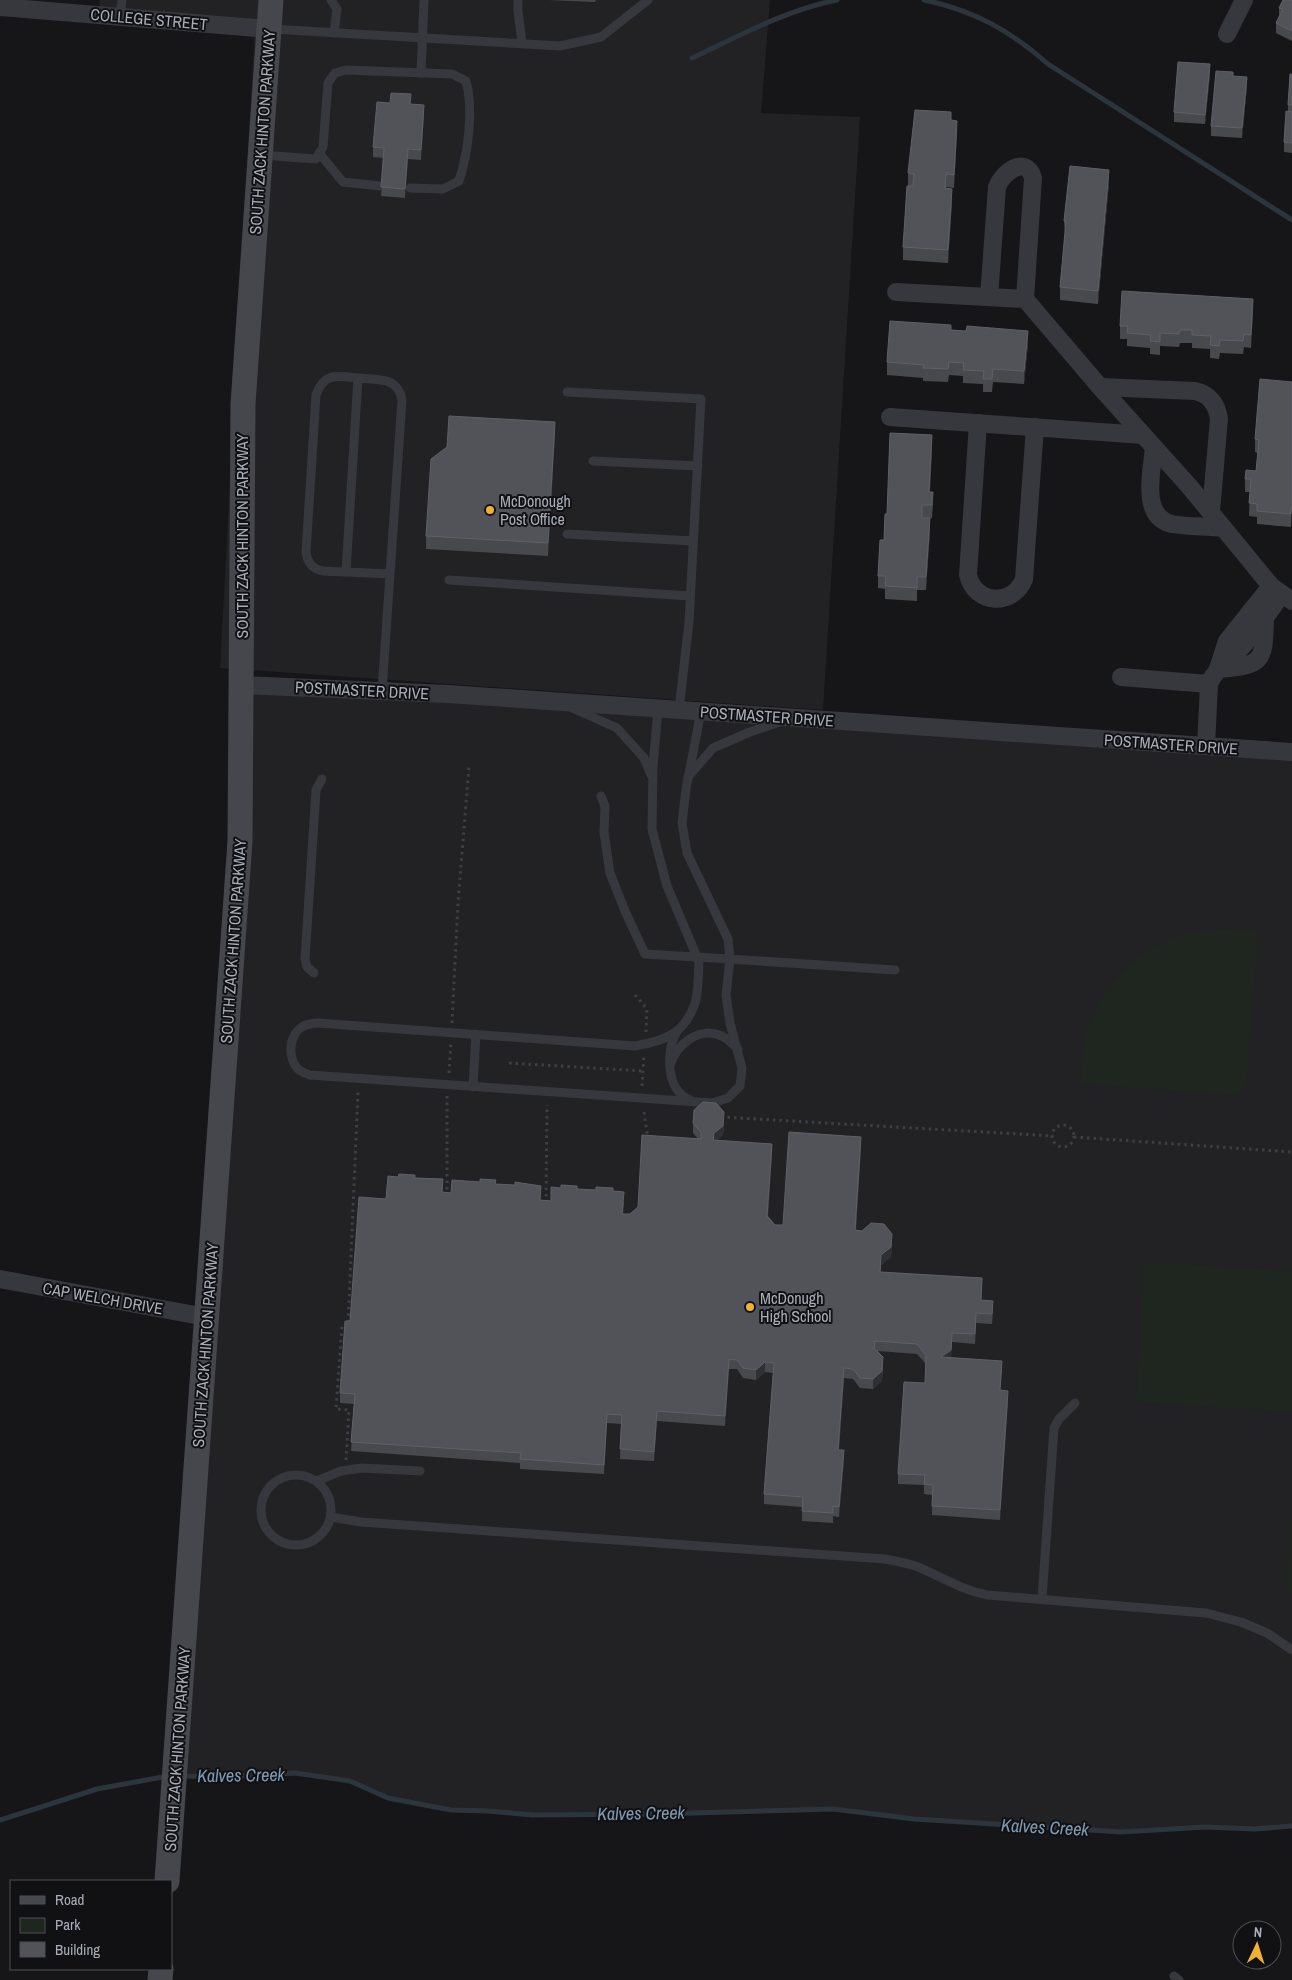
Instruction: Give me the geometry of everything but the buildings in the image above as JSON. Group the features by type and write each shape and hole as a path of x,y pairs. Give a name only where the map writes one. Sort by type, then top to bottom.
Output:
{"main road":[{"name":"SOUTH ZACK HINTON PARKWAY","path":"167,1880 240,841 242,404 271,0"}],"street":[{"path":"1227,34 1244,0"},
{"name":"COLLEGE STREET","path":"0,7 121,8 269,29"},
{"path":"989,297 997,187 1001,177 1007,172 1014,167 1023,166 1030,171 1033,178 1026,299 1281,594"},
{"path":"896,292 1026,299"},
{"path":"1100,386 1194,391 1202,393 1211,400 1217,409 1219,418 1211,511"},
{"path":"890,417 1035,427 1148,441"},
{"path":"978,423 968,575 977,592 986,598 996,599 1003,599 1013,594 1020,587 1024,579 1035,427"},
{"path":"1148,441 1150,496 1152,507 1157,515 1171,523 1224,528"},
{"path":"1121,677 1214,676 1265,618 1281,594"},
{"path":"1206,746 1214,676 1227,641 1281,594"},
{"name":"POSTMASTER DRIVE","path":"241,685 382,691 701,711 1292,752"},
{"name":"CAP WELCH DRIVE","path":"0,1279 206,1317"}],"lane":[{"path":"332,0 337,9 334,33"},
{"path":"422,72 424,0"},
{"path":"518,0 522,43"},
{"path":"269,29 560,46 601,37 648,0"},
{"path":"261,155 316,158 323,147 328,83 335,74 346,70 452,74 466,81 470,96 465,160 459,181 443,189 410,188"},
{"path":"319,153 343,182 380,186"},
{"path":"382,691 402,400 401,390 396,385 384,380 334,376 326,379 316,395 307,560 312,567 318,570 390,574"},
{"path":"346,572 358,378"},
{"path":"567,392 701,399 689,622 679,710"},
{"path":"593,461 698,466"},
{"path":"567,534 693,541"},
{"path":"450,580 690,596"},
{"path":"559,702 617,728 644,758 653,779"},
{"path":"658,709 652,828 667,886 699,962 694,1005 674,1039 670,1065 673,1080 678,1089 684,1098 694,1102"},
{"path":"701,711 688,777 682,823 686,853 728,938 730,959 726,995 730,1023 738,1049 742,1068 740,1086 728,1098 712,1103 310,1075 299,1070 292,1059 291,1047 295,1034 305,1025 318,1023 635,1046 712,1034 721,1036 738,1049"},
{"path":"688,777 713,748 750,732 792,718"},
{"path":"314,973 307,966 305,959 316,790 322,779"},
{"path":"601,796 605,806 604,833 610,872 615,889 645,954 895,970"},
{"path":"662,1041 679,1030"},
{"path":"473,1087 476,1034"},
{"path":"670,1065 679,1047 696,1035"},
{"path":"1042,1599 1054,1428 1059,1419 1075,1403"},
{"path":"317,1481 346,1470 362,1468 420,1471"},
{"path":"291,1474 305,1475 317,1481 329,1497 331,1517 319,1536 310,1542 299,1545 288,1544 278,1540 269,1533 263,1523 260,1512 262,1499 273,1482 291,1474"},
{"path":"331,1517 361,1522 885,1559 917,1567 972,1592 1206,1613 1241,1622 1267,1632 1292,1650"}],"path":[{"path":"452,1023 458,904 469,766"},
{"path":"635,994 647,1009 646,1033"},
{"path":"449,1074 451,1042"},
{"path":"642,1086 644,1055"},
{"path":"509,1063 643,1071"},
{"path":"346,1470 349,1410 336,1409 342,1326 348,1326 358,1092"},
{"path":"447,1197 448,1094"},
{"path":"546,1206 547,1105"},
{"path":"644,1112 648,1142"},
{"path":"1063,1125 1071,1128 1074,1137 1071,1143 1064,1146 1057,1144 1053,1136 1056,1128 1063,1125"},
{"path":"1074,1137 1292,1152"}],"shaded area":[{"path":"100,0 770,0 761,113 860,117 823,710 220,668 255,25 99,17"},
{"name":"McDonugh High School","path":"241,685 1292,754 1292,1826 1255,1829 1205,1827 1122,1832 914,1819 833,1809 532,1815 451,1810 388,1798 350,1781 295,1773 226,1777 175,1772"}],"green space":[{"path":"1223,929 1258,931 1246,1086 1235,1095 1081,1084 1083,1047 1088,1027 1094,1012 1113,983 1137,959 1166,941 1182,935"},
{"path":"1144,1262 1292,1271 1292,1412 1136,1402"},
{"path":"1292,1505 1292,1594 1286,1593"}],"waterway":[{"path":"692,58 781,17 818,4 837,0"},
{"path":"924,0 942,4 990,23 1020,41 1048,64 1292,220"},
{"name":"Kalves Creek","path":"182,1776 226,1777 295,1773 350,1781 388,1798 451,1810 532,1815 833,1809 914,1819 1122,1832 1205,1827 1255,1829 1292,1826"},
{"name":"Kalves Creek","path":"0,1820 97,1789 168,1776"}],"place":[{"name":"McDonough Post Office","path":"490,510"},
{"name":"McDonugh High School","path":"750,1307"}]}
